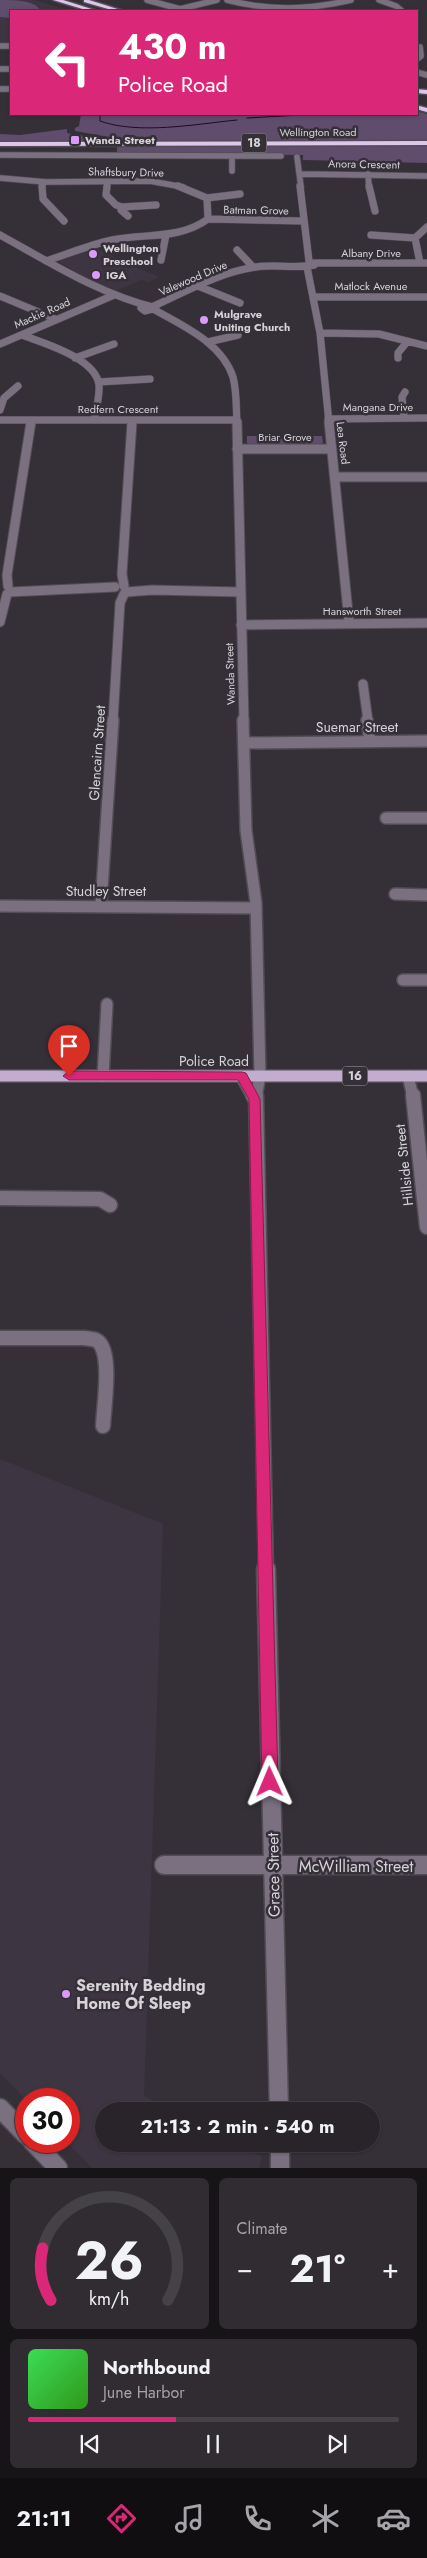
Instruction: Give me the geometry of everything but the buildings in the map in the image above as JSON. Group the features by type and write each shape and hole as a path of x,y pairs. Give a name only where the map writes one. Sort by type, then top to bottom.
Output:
{"highway":[{"path":"56,0 91,10"},
{"path":"82,0 117,10"},
{"name":"Wellington Road","path":"0,152 122,146 427,143"},
{"name":"Wellington Road","path":"0,144 427,151"}],"main road":[{"name":"Police Road","path":"0,1076 416,1076"}],"street":[{"path":"147,0 184,10 217,0"},
{"path":"227,0 256,8 273,10"},
{"path":"290,10 327,6 351,0"},
{"path":"379,0 400,10"},
{"path":"388,3 402,0"},
{"path":"327,6 337,10"},
{"path":"418,58 420,56 420,47"},
{"name":"Wellington Road","path":"0,152 281,156"},
{"path":"232,156 232,171"},
{"name":"Lea Road","path":"297,157 308,264 320,333 328,419 336,477 349,622"},
{"name":"Anora Crescent","path":"300,174 427,176"},
{"path":"368,174 369,193 376,211"},
{"name":"Shaftsbury Drive","path":"0,178 44,182 174,183 191,188 207,198"},
{"path":"44,182 42,186 44,202 64,221"},
{"path":"107,182 106,195 116,205 122,207 157,205"},
{"path":"46,261 111,240 145,235 183,233 199,228 208,219 207,198 240,194"},
{"path":"120,218 130,216 121,210 122,207"},
{"name":"Batman Grove","path":"208,219 303,221"},
{"path":"371,235 415,238 426,230"},
{"path":"0,235 46,261 112,294 143,306 154,308"},
{"path":"161,260 166,235"},
{"path":"415,238 424,263"},
{"path":"237,250 253,267"},
{"name":"Albany Drive","path":"308,264 424,263"},
{"name":"Valewood Drive","path":"154,308 224,274 253,267 308,264"},
{"path":"198,286 240,303"},
{"name":"Mackie Road","path":"0,344 112,294"},
{"path":"0,296 56,319"},
{"name":"Matlock Avenue","path":"315,297 427,297"},
{"name":"Wanda Street","path":"154,308 208,342 224,360 233,378 237,449 246,830 256,905 260,1076"},
{"path":"320,333 379,334 427,346"},
{"path":"22,334 75,358 89,367 99,382 94,420"},
{"path":"208,342 238,335"},
{"path":"398,358 398,353 407,342"},
{"path":"75,358 114,344"},
{"path":"99,382 150,379"},
{"path":"0,410 4,398 18,386"},
{"path":"404,418 402,396 405,392"},
{"name":"Mangana Drive","path":"328,419 427,418"},
{"name":"Redfern Crescent","path":"0,420 236,420"},
{"path":"0,622 31,420"},
{"name":"Glencairn Street","path":"101,905 132,420"},
{"name":"Briar Grove","path":"237,449 332,449"},
{"path":"336,477 427,477"},
{"path":"5,590 240,590"},
{"name":"Hansworth Street","path":"241,623 427,623"},
{"path":"362,684 370,741"},
{"name":"Suemar Street","path":"244,741 427,741"},
{"path":"386,818 427,818"},
{"path":"395,894 427,894"},
{"name":"Studley Street","path":"0,906 256,905"},
{"path":"403,980 427,980"},
{"path":"103,1076 107,1004"},
{"name":"Grace Street","path":"242,1076 254,1099 279,2102"},
{"name":"Grace Street","path":"254,1099 260,1087 260,1076"},
{"name":"Hillside Street","path":"416,1076 414,1100 427,1227"},
{"path":"0,1198 100,1199 110,1205"},
{"path":"0,1338 84,1338 94,1339 101,1344 105,1348 106,1359 103,1426"},
{"name":"McWilliam Street","path":"164,1865 427,1865"},
{"path":"0,2108 15,2124"},
{"path":"280,2152 280,2168"},
{"path":"44,2153 58,2168"}],"shaded area":[{"path":"0,0 34,0 68,10 10,10 10,44 0,44"},
{"path":"0,0 29,2 40,10 10,10 10,18 0,17"},
{"path":"418,112 427,114 427,163 303,160 303,155 117,154 117,141 112,141 109,137 75,131 75,128 79,126 81,115 418,115"},
{"path":"67,129 67,133 105,139 80,142 0,142 0,134 20,135"},
{"path":"96,248 160,277 148,282 141,280 113,292 70,272 73,270 59,262 60,260"},
{"path":"247,436 322,436 323,443 318,445 252,445 247,443"},
{"path":"0,1459 163,1524 144,2096 156,2102 95,2102 95,2152 252,2152 262,2157 259,2168 92,2168 78,2153 80,2153 80,2088 15,2089 0,2073"}],"waterway":[{"path":"100,115 100,121 115,125 150,128 237,120"},
{"path":"247,118 301,115"}],"place":[{"name":"Wanda Street","path":"75,140"},
{"name":"Wellington Preschool","path":"93,254"},
{"name":"IGA","path":"96,275"},
{"name":"Mulgrave Uniting Church","path":"204,320"},
{"name":"Serenity Bedding Home Of Sleep","path":"66,1994"}],"route":[{"path":"69,1076 242,1076 254,1099 270,1782"}]}
